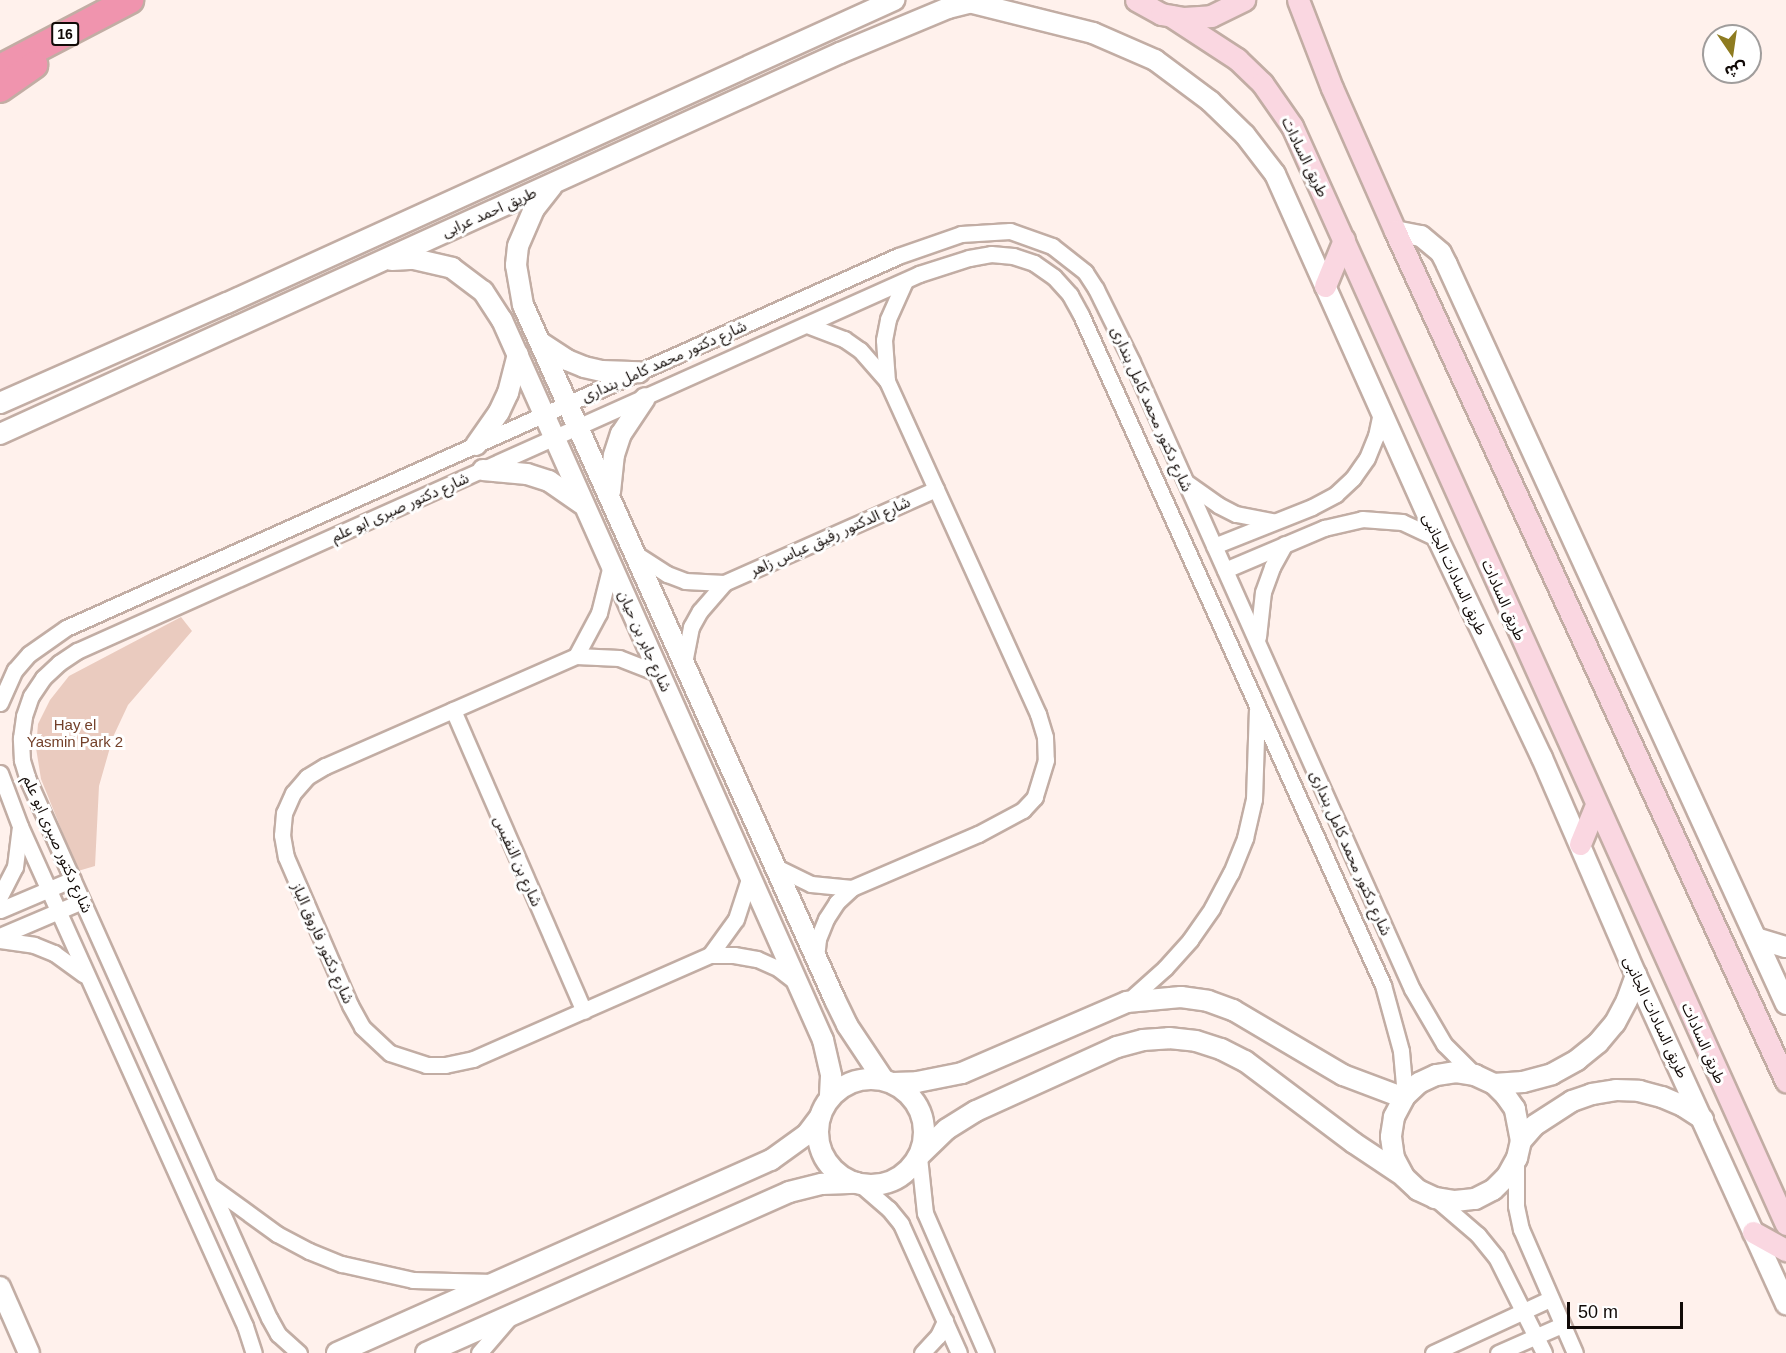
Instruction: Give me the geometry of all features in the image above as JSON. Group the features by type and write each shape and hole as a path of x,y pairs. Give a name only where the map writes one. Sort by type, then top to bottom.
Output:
{"highway":[{"name":"16","path":"0,68 130,0"},
{"path":"0,89 103,14"}],"main road":[{"path":"1139,2 1171,16 1198,18 1211,16 1244,0"},
{"path":"1298,0 1332,87 1395,231 1786,1081"},
{"name":"طريق السادات","path":"1171,16 1237,59 1262,83 1292,126 1786,1224"},
{"path":"1325,286 1344,240"},
{"path":"1580,844 1596,805"},
{"path":"1753,1232 1786,1250"}],"street":[{"name":"طريق احمد عرابى","path":"0,403 227,303 894,0"},
{"path":"1121,0 1139,2"},
{"name":"طريق احمد عرابى","path":"0,434 840,53 948,8 975,1"},
{"name":"طريق السادات الجانبى","path":"975,1 1093,33 1124,44 1184,80 1210,101 1262,154 1286,196 1438,539 1542,758 1636,975 1786,1304"},
{"path":"827,29 840,53"},
{"name":"شارع جابر بن حيان","path":"555,182 524,226 518,246 516,266 523,305 847,1025 888,1081"},
{"name":"شارع دكتور محمد كامل بندارى","path":"544,414 898,256 961,234 1010,231 1034,238 1070,258 1085,272 1096,289 1123,343 1412,989 1444,1044 1475,1075"},
{"path":"1395,231 1421,236 1432,243 1444,259 1786,1004"},
{"name":"شارع دكتور محمد كامل بندارى","path":"555,438 905,281 949,264 991,254 1013,256 1034,263 1054,277 1070,295 1099,354 1383,985 1401,1051 1404,1097"},
{"name":"شارع جابر بن حيان","path":"383,260 433,262 469,278 494,305 518,354 797,983 828,1057 830,1097"},
{"path":"887,381 884,340 891,309 905,281"},
{"path":"227,303 237,327"},
{"path":"807,325 844,339 860,350 887,381 1038,714 1045,737 1044,769 1035,797 1023,810 1008,819 852,888 837,902 826,919 818,939 816,958"},
{"path":"541,343 567,360 584,367 602,371 639,372"},
{"path":"1099,354 1123,343"},
{"path":"476,445 500,412 508,393 518,354"},
{"path":"610,498 610,476 617,444 632,415 645,398"},
{"path":"1214,546 1336,494 1353,478 1367,458 1376,436 1381,412"},
{"name":"شارع دكتور صبرى ابو علم","path":"0,703 15,670 46,640 544,414"},
{"name":"شارع دكتور صبرى ابو علم","path":"299,1353 278,1334 269,1318 28,780 22,759 21,738 24,716 43,678 77,651 555,438"},
{"path":"483,470 505,470 538,477 568,492 585,507"},
{"path":"1185,481 1209,500 1236,514 1276,521"},
{"name":"شارع الدكتور رفيق عباس زاهر","path":"684,663 691,627 700,611 724,583 936,489"},
{"path":"1225,570 1343,522 1362,519 1402,522 1438,539"},
{"path":"1258,643 1258,617 1263,592 1272,567 1285,544"},
{"path":"240,551 250,574"},
{"name":"شارع الدكتور رفيق عباس زاهر","path":"634,552 649,565 685,581 724,583"},
{"path":"576,656 599,613 611,565"},
{"name":"شارع دكتور فاروق الباز","path":"660,674 619,658 576,656 326,766 307,777 293,793 284,813 282,835 286,857 299,889 362,1027 375,1041 408,1061 435,1065 463,1062 710,955 734,955 757,960 779,969 797,983"},
{"path":"1127,1002 1165,968 1190,940 1212,908 1231,873 1245,838 1254,799 1257,704"},
{"name":"شارع بن النفيس","path":"453,710 584,1011"},
{"name":"شارع دكتور صبرى ابو علم","path":"0,773 20,826 240,1315 254,1353"},
{"path":"0,896 15,867 20,826"},
{"path":"774,866 811,884 852,888"},
{"path":"710,955 736,919 750,876"},
{"path":"0,910 73,879"},
{"path":"0,936 82,901"},
{"path":"1756,938 1786,947"},
{"path":"0,940 34,945 54,953 73,964 89,980"},
{"path":"1494,1084 1524,1082 1551,1074 1577,1060 1598,1043 1615,1023 1636,975"},
{"path":"337,1353 771,1160 807,1134 820,1117 830,1097 854,1081 929,1081 962,1073 1127,1002 1181,997 1233,1010 1343,1075 1404,1097"},
{"path":"426,1353 789,1192 822,1184 888,1183 911,1168 919,1156 947,1129 976,1111 1117,1047 1143,1040 1169,1038 1213,1046 1245,1061 1354,1143 1404,1176 1418,1190 1435,1198 1471,1229 1496,1257 1544,1353"},
{"path":"1404,1176 1394,1158 1391,1137 1394,1117 1404,1097 1419,1083 1436,1075 1456,1072 1475,1075 1494,1084 1515,1109 1519,1150 1515,1190 1521,1229 1575,1353"},
{"path":"888,1081 915,1101 922,1113 925,1135 919,1156 925,1213 986,1353"},
{"path":"1435,1198 1455,1201 1475,1199 1493,1190 1507,1176 1519,1150 1535,1125 1572,1101 1616,1090 1662,1097 1683,1106 1703,1119"},
{"path":"820,1117 818,1131 824,1157 832,1168 858,1184 889,1209 901,1224 959,1353"},
{"path":"210,1185 277,1234 309,1251 342,1264 413,1280 499,1282"},
{"path":"0,1287 29,1353"},
{"path":"1433,1353 1550,1299"},
{"path":"479,1353 512,1315"},
{"path":"922,1353 938,1336 945,1321"},
{"path":"1498,1353 1562,1325"}],"green space":[{"name":"Hay el Yasmin Park 2","path":"181,617 192,631 128,705 113,737 99,786 95,866 78,871 41,779 36,748 38,724 50,700 69,676"}]}
